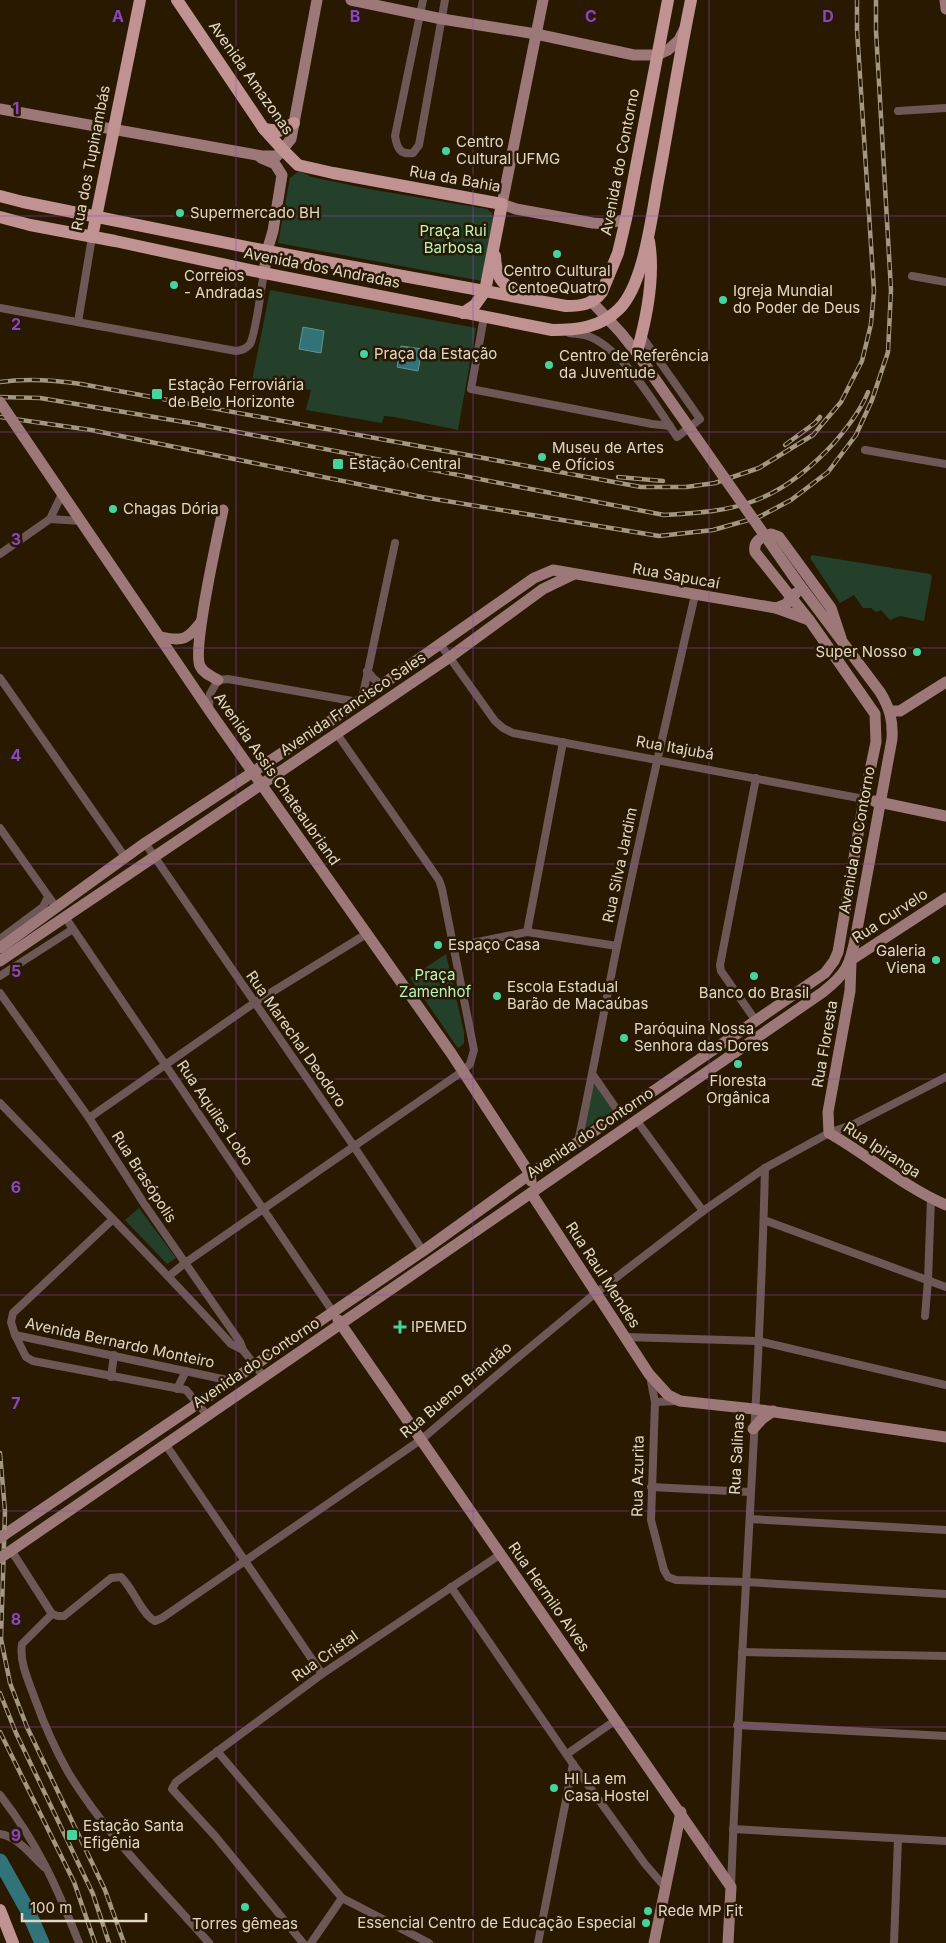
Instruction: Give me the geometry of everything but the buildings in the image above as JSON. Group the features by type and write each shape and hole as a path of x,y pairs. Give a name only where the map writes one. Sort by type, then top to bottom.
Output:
{"main road":[{"name":"Rua dos Tupinambás","path":"92,237 140,0"},
{"name":"Avenida Amazonas","path":"177,0 264,129 283,150"},
{"name":"Avenida do Contorno","path":"592,302 598,298 607,282 618,253 668,0"},
{"path":"608,318 628,298 637,277 648,235 691,0"},
{"path":"264,129 279,131 294,123"},
{"name":"Rua da Bahia","path":"283,150 298,165 502,204"},
{"name":"Avenida dos Andradas","path":"0,196 267,251 566,306 586,305 592,302"},
{"name":"Avenida dos Andradas","path":"0,202 23,202"},
{"path":"463,313 475,305 485,291 502,204"},
{"name":"Avenida dos Andradas","path":"0,217 264,274 552,330 575,330 591,327 608,318"},
{"name":"Avenida dos Andradas","path":"0,226 30,225"},
{"path":"639,355 648,302 652,257 648,235"},
{"path":"495,246 496,271 499,277 505,285 523,297"},
{"path":"0,1910 13,1943"}],"street":[{"path":"0,109 256,155 277,156 292,139 317,0"},
{"path":"351,0 442,19 536,34 634,55 657,55 668,50 679,40 686,26"},
{"path":"423,0 396,136 397,146 400,151 406,154 413,153 419,145 445,0"},
{"path":"502,204 543,0"},
{"path":"945,0 946,9"},
{"path":"898,111 946,108"},
{"path":"0,308 236,351 246,348 252,338 282,175 275,164 256,155"},
{"name":"Rua da Bahia","path":"502,204 516,209 593,223 606,224 626,219"},
{"name":"Rua dos Tupinambás","path":"78,322 92,237"},
{"path":"912,276 946,282"},
{"name":"Avenida do Contorno","path":"7,1553 823,992 837,981 851,960 892,740 893,727 890,711 880,692 842,638 797,581 639,355 592,302"},
{"path":"484,317 471,389 670,426"},
{"path":"552,330 588,336 606,346 626,365 677,437 700,419 641,335"},
{"name":"Avenida Assis Chateaubriand","path":"0,402 253,772 368,933 463,1071 530,1174"},
{"path":"865,450 946,464"},
{"path":"0,554 50,519 60,490"},
{"path":"222,510 201,622 198,658 200,666 206,674 218,680 228,679 360,701 395,543"},
{"path":"50,519 80,521"},
{"name":"Avenida do Contorno","path":"2,1537 423,1251 530,1174 825,973 838,952 864,799 876,742 876,714 810,621 755,552 754,546 756,541 771,534 779,537 831,608 842,638"},
{"name":"Rua Sapucaí","path":"553,570 695,596 776,608 810,621"},
{"name":"Avenida Francisco Sales","path":"0,961 39,928 56,907 145,842 360,701 534,578 553,570"},
{"name":"Avenida Francisco Sales","path":"0,948 65,917 450,657 543,589 574,574"},
{"path":"776,608 792,599 797,592 797,581"},
{"name":"Rua Silva Jardim","path":"578,1142 656,760 695,596"},
{"path":"162,637 174,640 185,639 194,632 201,622"},
{"name":"Rua Itajubá","path":"440,644 495,721 513,733 756,778 946,816"},
{"path":"367,671 382,685"},
{"path":"0,678 125,857"},
{"path":"209,708 210,694 218,680"},
{"path":"890,711 900,711 946,682"},
{"path":"169,1276 353,1145 463,1071 470,1064 474,1050 439,880 337,734"},
{"path":"527,932 563,742"},
{"path":"756,778 720,965 721,971 756,1021"},
{"path":"0,828 56,907"},
{"name":"Rua Marechal Deodoro","path":"145,842 353,1145 423,1251"},
{"path":"0,939 43,907 48,897"},
{"name":"Rua Curvelo","path":"851,960 946,898"},
{"name":"Rua Aquiles Lobo","path":"65,917 341,1324"},
{"path":"0,976 73,929"},
{"path":"452,947 527,932 617,946"},
{"path":"89,1118 254,1003 368,933"},
{"path":"838,952 851,960"},
{"name":"Rua Floresta","path":"828,1133 828,1112 850,991 851,960"},
{"name":"Rua Brasópolis","path":"0,993 89,1118 240,1342 243,1350 264,1377"},
{"path":"593,1075 620,1114"},
{"path":"765,1168 828,1133 854,1124 946,1077"},
{"path":"0,1103 112,1220 169,1276 231,1344 243,1350"},
{"path":"637,1121 703,1211"},
{"name":"Rua Ipiranga","path":"828,1133 849,1144 930,1198 946,1205"},
{"name":"Rua Bueno Brandão","path":"52,1614 64,1616 111,1578 121,1577 129,1585 149,1617 155,1621 162,1618 422,1439 597,1292 703,1211 765,1168"},
{"name":"Rua Salinas","path":"728,1943 750,1519 765,1168"},
{"path":"531,1193 530,1174 548,1182"},
{"name":"Rua Raul Mendes","path":"531,1193 649,1374"},
{"path":"925,1316 930,1198"},
{"path":"15,1335 11,1322 14,1314 112,1220"},
{"path":"764,1220 946,1287"},
{"name":"Rua Hermilo Alves","path":"341,1324 681,1812 731,1887"},
{"name":"Avenida Bernardo Monteiro","path":"15,1335 232,1381"},
{"name":"Avenida Bernardo Monteiro","path":"15,1335 26,1357 33,1361 188,1391 208,1416"},
{"path":"626,1338 758,1341 946,1386"},
{"path":"111,1377 114,1355"},
{"path":"177,1389 186,1371"},
{"path":"649,1374 668,1396 680,1401"},
{"name":"Rua Azurita","path":"649,1374 654,1402 651,1520 664,1570 668,1577 676,1580 746,1582"},
{"path":"654,1402 680,1401 773,1411 946,1437"},
{"path":"753,1428 773,1411"},
{"path":"166,1445 322,1674"},
{"path":"651,1486 750,1492"},
{"path":"750,1519 946,1530"},
{"path":"7,1553 52,1614 22,1644 21,1650 32,1692 68,1772 97,1813 138,1863 209,1943"},
{"name":"Rua Cristal","path":"303,1943 215,1836 172,1789 176,1782 322,1674 501,1554"},
{"path":"746,1582 946,1594"},
{"path":"451,1587 573,1764 645,1864 665,1887"},
{"path":"742,1652 946,1656"},
{"path":"567,1754 616,1720"},
{"path":"738,1725 946,1736"},
{"path":"217,1751 342,1898 429,1943"},
{"path":"538,1943 573,1764"},
{"path":"0,1795 37,1848 79,1943"},
{"path":"654,1943 681,1812"},
{"path":"678,1828 682,1826 691,1827"},
{"path":"733,1829 946,1842"},
{"path":"0,1834 5,1834 17,1842 48,1870"},
{"path":"894,1943 898,1839"},
{"path":"311,1943 342,1898"}],"green space":[{"name":"Praça Rui Barbosa","path":"299,171 312,177 369,189 487,209 492,213 493,219 482,281 278,243 290,178"},
{"name":"Praça da Estação","path":"270,290 476,328 458,430 395,417 384,416 382,423 306,410 311,390 252,381"},
{"path":"812,555 930,574 932,576 924,621 900,616 890,620 881,610 876,612 871,608 863,608 854,595 840,603 810,558"},
{"name":"Praça Zamenhof","path":"446,954 464,1032 464,1043 459,1048 410,978"},
{"path":"594,1083 613,1111 584,1129"},
{"path":"139,1208 176,1258 167,1264 125,1220"}],"water":[{"path":"303,327 324,331 321,353 299,349"},
{"path":"401,346 422,349 418,371 397,367"}],"waterway":[{"path":"0,1861 28,1911 42,1943"}],"railway":[{"path":"0,382 41,380 81,384 641,487 686,487 715,483 759,468 813,435 841,402 862,361 871,324 874,291 857,30 857,0"},
{"path":"0,417 91,430 422,497 659,536 713,530 759,517 791,500 828,472 856,435 872,400 888,352 891,290 876,31 876,0"},
{"path":"0,397 40,398 196,424 664,515 708,512 730,508 775,492 806,470 834,443 853,419 868,392"},
{"path":"785,445 815,423 820,417"},
{"path":"618,477 663,481"},
{"path":"0,1453 5,1511 1,1639 10,1683 27,1727 105,1890 124,1943"},
{"path":"0,1693 16,1733 93,1894 109,1943"},
{"path":"0,1732 74,1882 95,1943"}],"place":[{"name":"Centro Cultural UFMG","path":"446,151"},
{"name":"Supermercado BH","path":"180,213"},
{"name":"Centro Cultural CentoeQuatro","path":"557,254"},
{"name":"Correios - Andradas","path":"174,285"},
{"name":"Igreja Mundial do Poder de Deus","path":"723,300"},
{"name":"Praça da Estação","path":"364,354"},
{"name":"Centro de Referência da Juventude","path":"549,365"},
{"name":"Estação Ferroviária de Belo Horizonte","path":"157,394"},
{"name":"Museu de Artes e Ofícios","path":"542,457"},
{"name":"Estação Central","path":"338,464"},
{"name":"Chagas Dória","path":"113,509"},
{"name":"Super Nosso","path":"917,652"},
{"name":"Espaço Casa","path":"438,945"},
{"name":"Galeria Viena","path":"936,960"},
{"name":"Banco do Brasil","path":"754,976"},
{"name":"Escola Estadual Barão de Macaúbas","path":"497,996"},
{"name":"Paróquina Nossa Senhora das Dores","path":"624,1038"},
{"name":"Floresta Orgânica","path":"738,1064"},
{"name":"IPEMED","path":"400,1327"},
{"name":"HI La em Casa Hostel","path":"554,1788"},
{"name":"Estação Santa Efigênia","path":"72,1835"},
{"name":"Torres gêmeas","path":"245,1907"},
{"name":"Rede MP Fit","path":"648,1911"},
{"name":"Essencial Centro de Educação Especial","path":"646,1923"}]}
